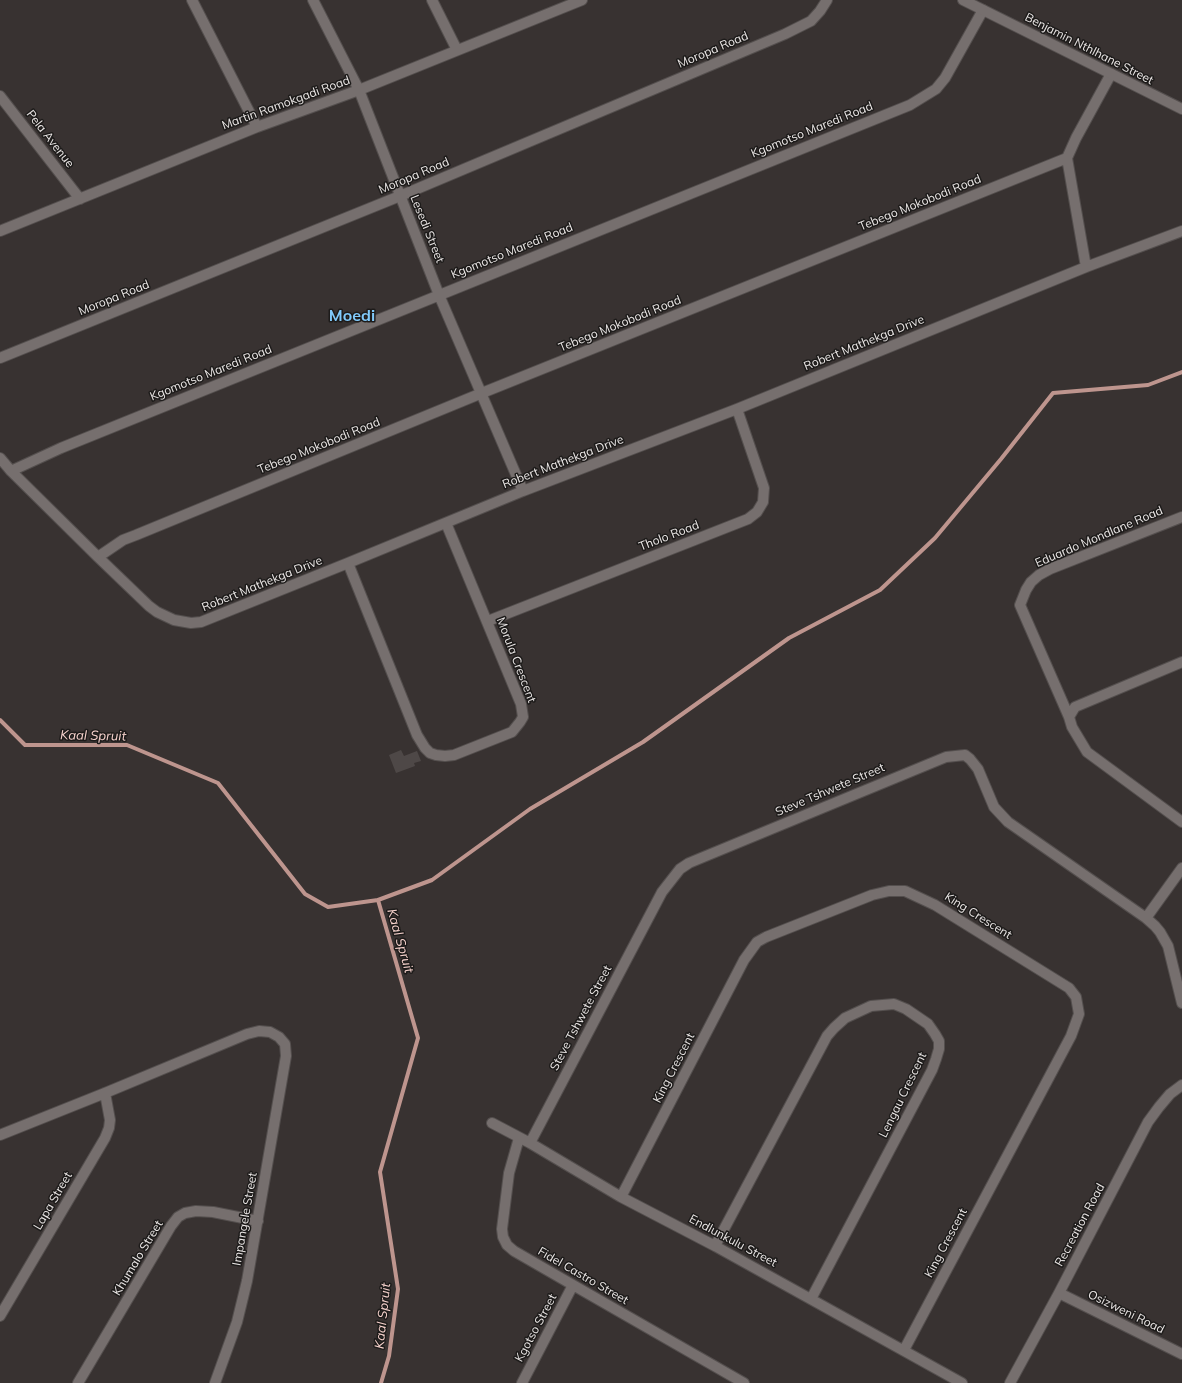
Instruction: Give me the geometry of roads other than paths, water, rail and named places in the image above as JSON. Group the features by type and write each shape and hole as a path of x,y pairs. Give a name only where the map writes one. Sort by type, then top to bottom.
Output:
{"street":[{"path":"192,0 257,127"},
{"name":"Lesedi Street","path":"313,0 359,90 439,295 524,491"},
{"path":"432,0 457,50"},
{"name":"Martin Ramokgadi Road","path":"0,231 257,127 359,90 457,50 559,4 582,0"},
{"name":"Moropa Road","path":"0,358 400,196 798,28 811,21 827,0"},
{"name":"Benjamin Nthlhane Street","path":"963,0 1182,110"},
{"name":"Kgomotso Maredi Road","path":"11,471 61,448 910,105 936,89 945,78 983,10"},
{"path":"1086,267 1067,158 1110,74"},
{"name":"Pela Avenue","path":"0,96 80,199"},
{"name":"Tebego Mokobodi Road","path":"98,557 123,540 482,393 1067,158"},
{"name":"Robert Mathekga Drive","path":"0,458 11,471 98,557 157,612 174,620 191,623 209,619 348,564 524,491 737,409 1086,267 1182,230"},
{"name":"Tholo Road","path":"488,621 748,519 757,512 763,502 764,488 737,409"},
{"name":"Eduardo Mondlane Road","path":"1182,517 1050,569 1039,575 1031,582 1020,605 1069,717 1072,728 1087,752 1182,822"},
{"name":"Morula Crescent","path":"348,564 417,735 425,748 430,753 445,756 512,732 523,717 521,704 488,621 446,523"},
{"path":"1069,717 1075,706 1182,662"},
{"name":"Steve Tshwete Street","path":"530,1143 662,892 680,869 689,863 937,760 958,755 965,755 978,769 994,807 1008,822 1146,918 1160,932 1168,946 1182,1003"},
{"path":"1146,918 1182,868"},
{"name":"King Crescent","path":"621,1197 744,960 757,942 766,937 872,895 889,890 905,891 935,905 1069,988 1076,997 1079,1014 1071,1036 904,1350"},
{"name":"Lengau Crescent","path":"715,1246 827,1036 845,1018 871,1006 894,1004 906,1009 928,1024 935,1034 939,1041 939,1049 936,1060 811,1299"},
{"name":"Impangele Street","path":"105,1094 247,1034 259,1031 270,1032 279,1037 285,1044 286,1056 242,1305 215,1383"},
{"name":"Recreation Road","path":"1010,1383 1059,1293 1148,1122 1159,1107 1182,1085"},
{"path":"0,1135 105,1094"},
{"name":"Lapa Street","path":"0,1316 105,1138 110,1120 105,1094"},
{"name":"Endlunkulu Street","path":"492,1123 530,1143 621,1197 715,1246 962,1383"},
{"name":"Fidel Castro Street","path":"520,1138 509,1173 502,1229 503,1238 507,1245 514,1251 744,1383"},
{"name":"Khumalo Street","path":"78,1383 171,1226 178,1217 185,1213 196,1211 213,1212 258,1221"},
{"name":"Kgotso Street","path":"522,1383 573,1285"},
{"name":"Osizweni Road","path":"1059,1293 1182,1354"}],"waterway":[{"path":"378,900 432,880 530,809 643,742 789,638 880,590 935,538 1001,459 1053,393 1148,385 1182,372"},
{"name":"Kaal Spruit","path":"0,720 25,745 127,745 218,783 305,894 328,907 378,900 418,1038 380,1172 398,1289 389,1356 381,1383"}],"district":[{"name":"Moedi","path":"352,316"}]}
